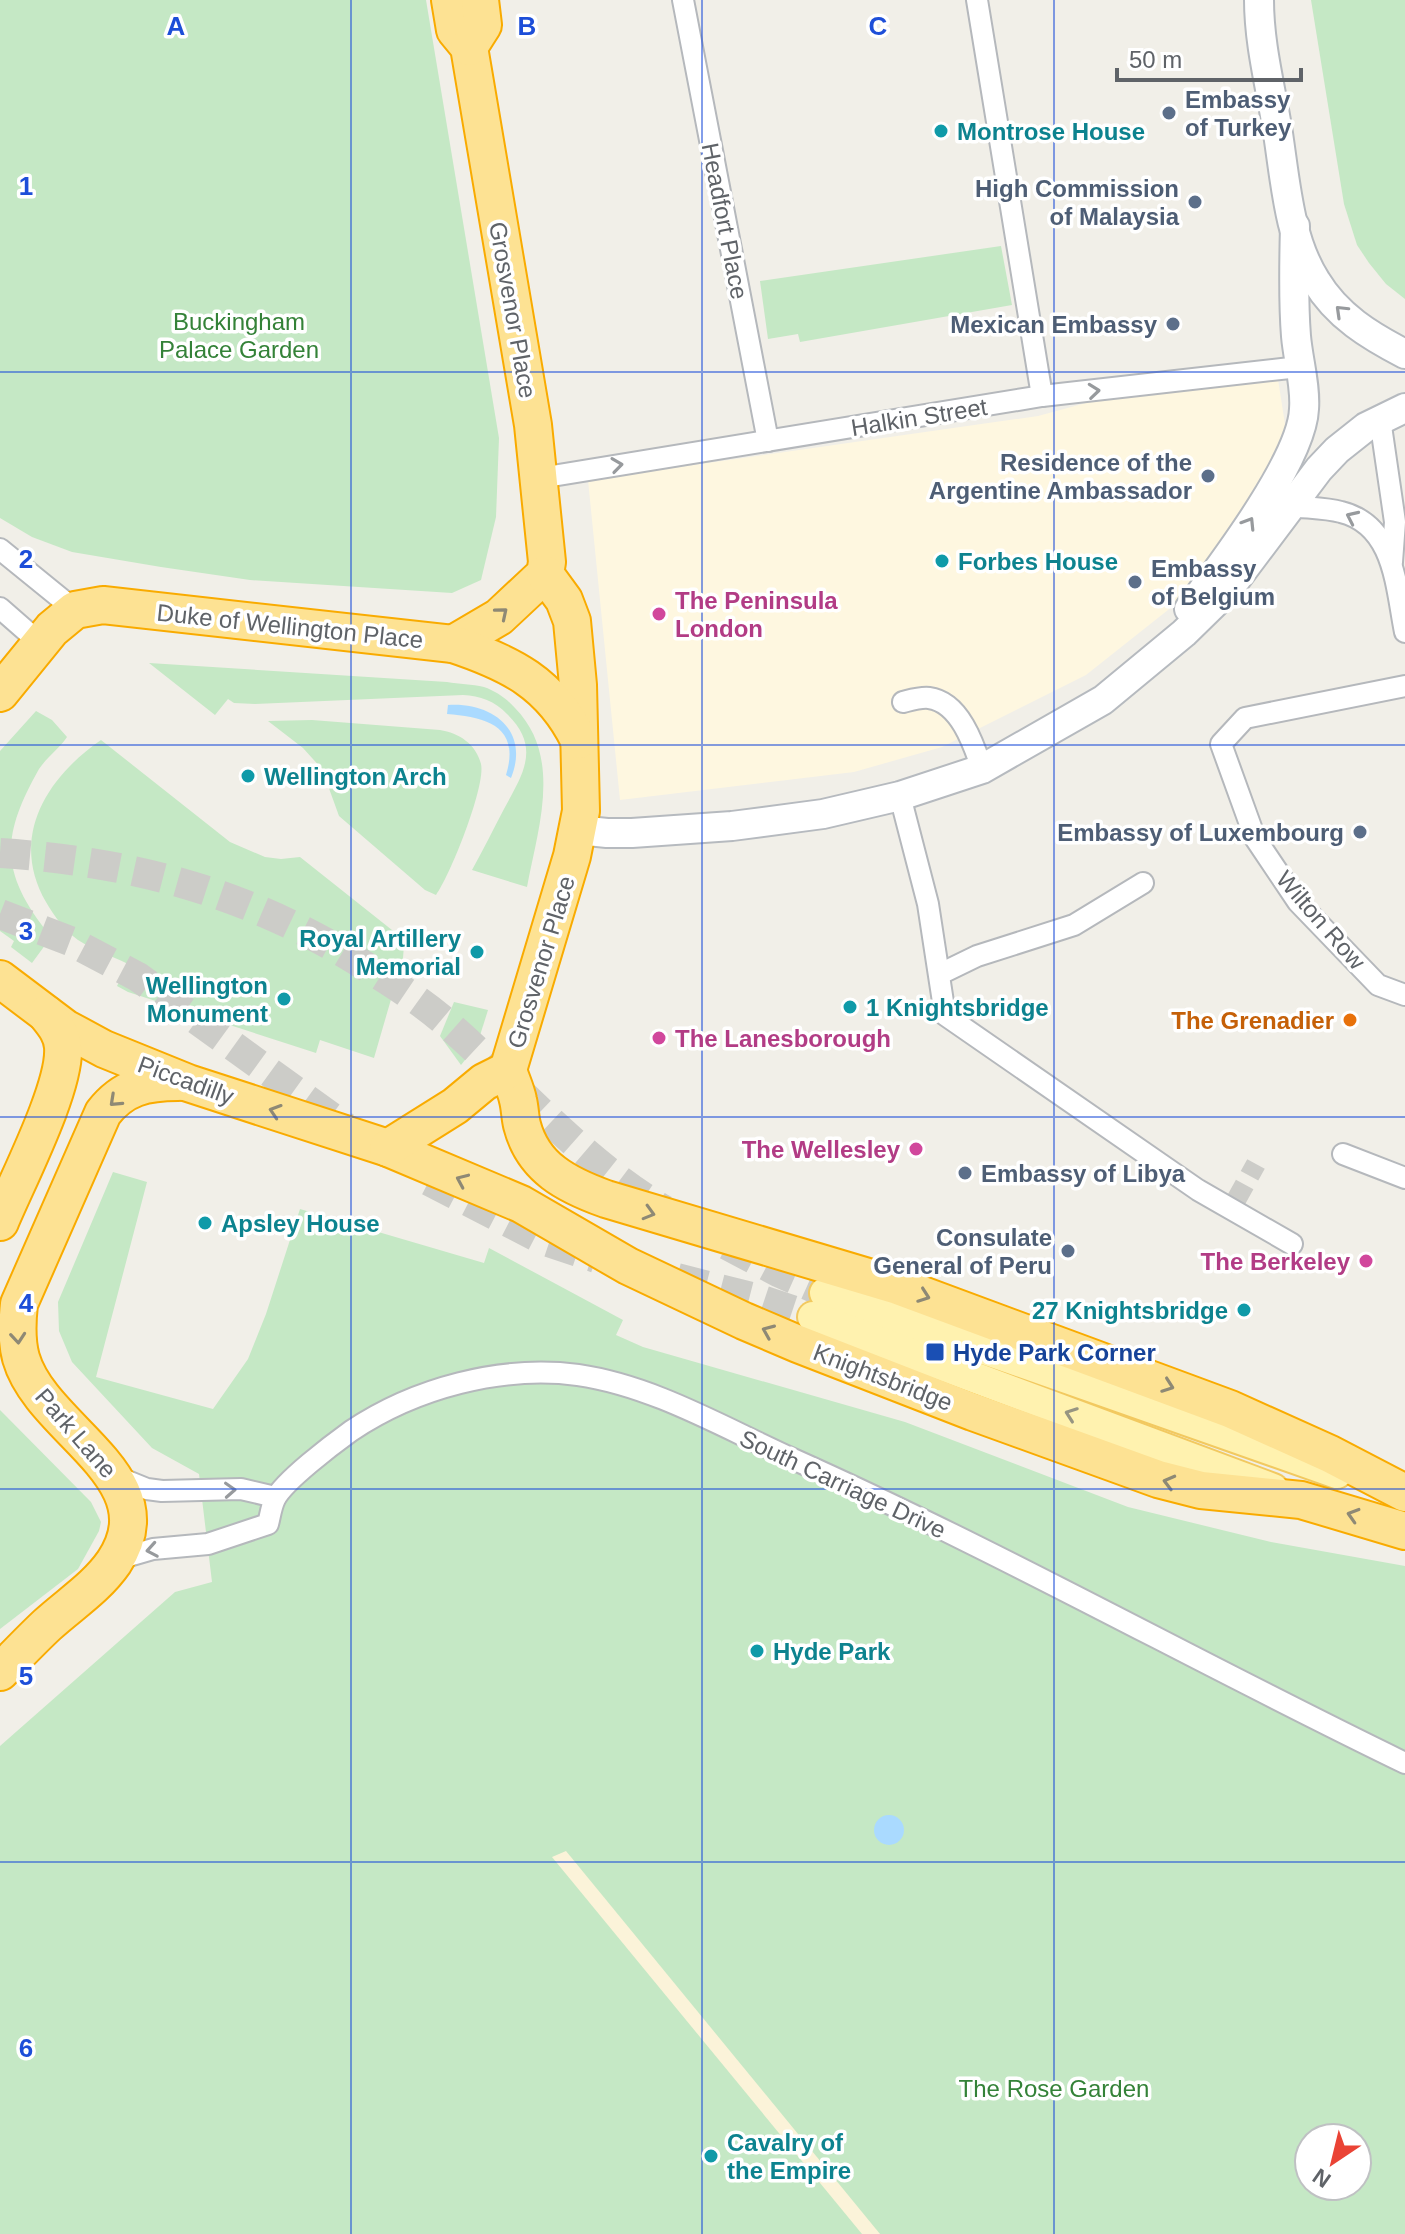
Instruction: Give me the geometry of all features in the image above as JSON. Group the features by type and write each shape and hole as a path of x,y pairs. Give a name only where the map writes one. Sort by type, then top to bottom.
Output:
{"highway":[{"name":"Grosvenor Place","path":"450,0 455,30 469,47 540,478 547,562 545,574 564,600 572,621 581,788 578,830 508,1070 531,1149 545,1167 562,1181 606,1199 898,1286 1230,1409 1330,1454 1405,1495"},
{"name":"Grosvenor Place","path":"469,47 483,25 480,0"},
{"path":"453,644 499,617 545,574"},
{"name":"Duke of Wellington Place","path":"75,610 103,605 453,644 501,661 520,672 557,705 579,740"},
{"path":"0,693 40,643 75,610"},
{"name":"Piccadilly","path":"0,979 46,1014 104,1049 188,1083 388,1148"},
{"path":"0,1222 59,1079 63,1048 61,1035 46,1014"},
{"name":"Grosvenor Place","path":"388,1148 455,1106 491,1078 508,1070"},
{"name":"Park Lane","path":"4,1666 48,1624 80,1599 115,1560 126,1533 129,1508 115,1476 51,1409 32,1383 21,1359 17,1333 19,1304 90,1139 109,1106 125,1092 140,1085 188,1083"},
{"name":"Knightsbridge","path":"388,1148 521,1204 628,1266 744,1321 973,1412 1158,1479 1201,1490 1301,1500 1405,1531"},
{"path":"0,1376 16,1383 51,1409"}],"main road":[{"path":"1257,7 1295,226 1303,254 1315,280 1331,302 1362,330 1405,354"},
{"path":"1156,655 1240,538 1293,447 1305,409 1295,308 1295,226"},
{"path":"578,830 632,833 732,826 823,814 900,796 982,769 1103,700 1184,633 1212,606 1337,450 1366,427 1392,414"},
{"path":"1301,1500 819,1305 1405,1495"}],"street":[{"name":"Headfort Place","path":"683,0 768,441"},
{"path":"977,0 1042,396"},
{"name":"Halkin Street","path":"540,478 1042,396 1299,367"},
{"path":"1392,414 1395,522 1392,563 1405,632"},
{"path":"1291,506 1338,511 1364,522 1381,541 1392,563"},
{"path":"0,549 75,610"},
{"path":"0,608 40,643"},
{"name":"Wilton Row","path":"1405,686 1245,718 1221,744 1255,838 1298,902 1378,985 1405,995"},
{"path":"903,702 929,698 956,714 971,734 982,769"},
{"path":"900,796 928,904 945,1015 1128,1132 1198,1190 1233,1206 1292,1244"},
{"path":"938,964 977,956 1074,925 1143,883"},
{"path":"1343,1154 1405,1178"},
{"name":"South Carriage Drive","path":"115,1560 153,1549 208,1544 268,1524 275,1497 315,1458 375,1415 447,1387 498,1375 549,1373 603,1381 668,1401 854,1486 1405,1763"},
{"path":"115,1476 147,1489 162,1491 241,1489 275,1497"}],"shaded area":[{"path":"1275,360 1289,450 1247,519 1173,606 1086,675 942,747 854,772 620,800 588,480 1038,416 1230,364"}],"green space":[{"name":"Buckingham Palace Garden","path":"0,0 426,0 499,438 496,517 481,580 452,593 250,580 72,552 32,537 0,518"},
{"path":"1311,0 1405,0 1405,299 1386,284 1357,245 1344,204"},
{"path":"1001,246 1012,305 800,342 798,334 768,339 760,281"},
{"path":"149,663 447,682 484,687 497,693 512,705 530,727 539,748 543,771 541,817 527,887 472,870 517,785 525,762 524,738 518,726 492,703 463,695 255,704 234,703 228,699 215,715"},
{"path":"36,711 52,720 67,737 39,769 26,793 12,836 11,855 22,894 51,937 32,963 11,947 14,941 0,931 0,751"},
{"path":"312,720 440,730 454,734 471,745 481,764 478,791 458,851 436,895 425,890 339,816 322,769 303,748 268,721"},
{"path":"101,740 230,842 265,857 300,857 397,934 404,945 403,958 374,1058 320,1040 316,1053 128,992 117,986 128,964 84,944 64,928 46,902 35,878 31,855 33,833 39,811 50,791 81,755"},
{"path":"454,1002 488,1010 477,1045 461,1065 440,1036"},
{"name":"Hyde Park","path":"113,1172 147,1182 96,1377 213,1409 248,1359 300,1209 484,1263 489,1248 623,1320 616,1335 643,1347 905,1422 1128,1507 1271,1542 1405,1566 1405,2234 0,2234 0,1746 175,1592 212,1582 199,1474 152,1448 72,1362 59,1331 58,1302"},
{"path":"0,1410 91,1502 101,1522 78,1569 0,1629"}],"sand":[{"path":"566,1851 880,2234 862,2234 552,1857"}],"water":[{"path":"448,705 480,709 504,723 516,746 511,778 506,775 509,745 504,735 487,722 447,714"},
{"path":"889,1815 900,1819 904,1830 900,1841 889,1845 878,1841 874,1830 878,1819"}],"tunnel":[{"path":"0,853 148,874 240,903 329,944 433,1012 579,1147 634,1191 664,1210"},
{"path":"0,914 70,941 138,977 345,1127"},
{"path":"1235,1202 1256,1164"},
{"path":"429,1181 545,1241 596,1258"},
{"path":"727,1245 825,1293"},
{"path":"677,1278 759,1299 813,1317"}],"place":[{"name":"Embassy of Turkey","path":"1169,113"},
{"name":"Montrose House","path":"941,131"},
{"name":"High Commission of Malaysia","path":"1195,202"},
{"name":"Mexican Embassy","path":"1173,324"},
{"name":"Residence of the Argentine Ambassador","path":"1208,476"},
{"name":"Forbes House","path":"942,561"},
{"name":"Embassy of Belgium","path":"1135,582"},
{"name":"The Peninsula London","path":"659,614"},
{"name":"Wellington Arch","path":"248,776"},
{"name":"Embassy of Luxembourg","path":"1360,832"},
{"name":"Royal Artillery Memorial","path":"477,952"},
{"name":"Wellington Monument","path":"284,999"},
{"name":"1 Knightsbridge","path":"850,1007"},
{"name":"The Grenadier","path":"1350,1020"},
{"name":"The Lanesborough","path":"659,1038"},
{"name":"The Wellesley","path":"916,1149"},
{"name":"Embassy of Libya","path":"965,1173"},
{"name":"Apsley House","path":"205,1223"},
{"name":"Consulate General of Peru","path":"1068,1251"},
{"name":"The Berkeley","path":"1366,1261"},
{"name":"27 Knightsbridge","path":"1244,1310"},
{"name":"Hyde Park Corner","path":"935,1352"},
{"name":"Hyde Park","path":"757,1651"},
{"name":"Cavalry of the Empire","path":"711,2156"}],"park label":[{"name":"The Rose Garden","path":"1054,2088"}]}
